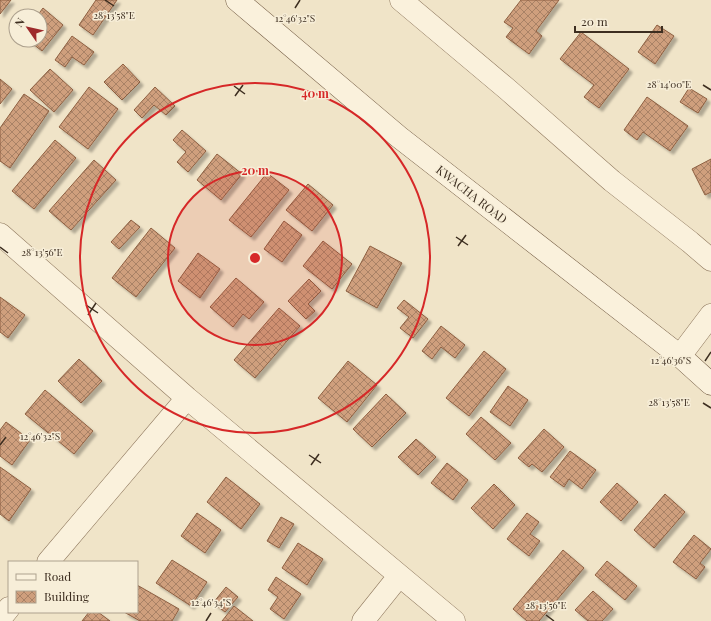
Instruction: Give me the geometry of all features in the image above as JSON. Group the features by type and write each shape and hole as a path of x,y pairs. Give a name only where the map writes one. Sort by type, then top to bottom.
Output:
{"street":[{"name":"KWACHA ROAD","path":"237,0 398,137 680,356 711,384"},
{"path":"401,0 507,89 612,181 711,260"},
{"path":"0,234 187,398 454,621"},
{"path":"680,356 711,315"},
{"path":"49,561 187,398"},
{"path":"363,621 399,576"},
{"path":"0,618 8,609"}],"building":[{"path":"0,0 11,0 0,14"},
{"path":"96,0 117,0 93,35 79,25"},
{"path":"521,0 559,0 536,31 542,36 529,54 506,37 513,28 504,22"},
{"path":"48,12 63,25 48,44"},
{"path":"657,25 674,36 655,64 638,52"},
{"path":"581,32 629,69 599,108 584,97 594,85 560,59"},
{"path":"72,36 94,52 84,65 72,57 65,67 55,60"},
{"path":"123,64 140,82 122,100 104,82"},
{"path":"50,69 73,90 54,112 30,90"},
{"path":"0,79 12,89 0,104"},
{"path":"89,87 118,109 88,149 59,127"},
{"path":"155,87 175,106 166,115 154,105 142,118 134,110"},
{"path":"689,88 707,99 698,113 680,102"},
{"path":"24,94 49,111 10,168 0,161 0,128"},
{"path":"647,97 688,126 670,151 643,132 637,140 624,130"},
{"path":"182,130 206,151 188,172 177,162 186,152 173,140"},
{"path":"55,140 76,158 34,209 12,191"},
{"path":"217,154 242,174 221,200 197,180"},
{"path":"711,159 711,192 705,195 692,169"},
{"path":"94,160 116,180 71,230 49,211"},
{"path":"267,173 289,190 251,237 229,220"},
{"path":"308,184 333,205 312,231 286,210"},
{"path":"131,220 140,227 119,249 111,242"},
{"path":"284,221 302,235 282,262 264,249"},
{"path":"151,228 175,248 136,297 112,278"},
{"path":"323,241 352,264 332,289 303,266"},
{"path":"370,246 402,263 377,308 346,291"},
{"path":"198,253 220,269 200,298 178,281"},
{"path":"236,278 264,302 249,319 243,314 233,327 210,307"},
{"path":"309,279 321,291 308,304 315,311 306,319 288,301"},
{"path":"0,297 25,315 8,338 0,332"},
{"path":"404,300 428,319 413,338 400,328 409,317 397,308"},
{"path":"279,308 300,326 255,378 234,360"},
{"path":"441,326 465,345 455,358 441,347 432,359 422,351"},
{"path":"484,351 506,369 469,416 446,398"},
{"path":"79,359 102,381 81,403 58,381"},
{"path":"348,361 377,385 347,422 318,398"},
{"path":"508,386 528,400 510,426 490,412"},
{"path":"45,390 93,431 74,454 25,414"},
{"path":"386,394 406,413 372,447 353,429"},
{"path":"481,417 511,443 495,460 466,434"},
{"path":"6,422 30,440 12,465 0,456 0,430"},
{"path":"544,429 564,447 542,472 532,464 529,467 518,458"},
{"path":"416,439 436,457 418,475 398,457"},
{"path":"570,451 596,470 582,489 569,479 564,487 550,477"},
{"path":"447,463 468,480 453,500 431,483"},
{"path":"0,467 31,489 9,521 0,514"},
{"path":"226,477 260,504 241,529 207,502"},
{"path":"617,483 638,502 621,521 600,502"},
{"path":"494,484 515,505 493,529 471,508"},
{"path":"665,494 685,512 654,548 634,530"},
{"path":"197,513 221,530 205,553 181,536"},
{"path":"527,513 539,522 530,534 540,541 529,556 507,539"},
{"path":"281,517 294,524 279,548 267,541"},
{"path":"694,535 711,549 700,563 705,567 696,579 673,562"},
{"path":"298,543 323,559 307,585 282,568"},
{"path":"563,550 584,568 539,621 527,621 513,609"},
{"path":"172,560 207,582 191,606 156,583"},
{"path":"607,561 637,586 625,600 595,575"},
{"path":"276,577 301,594 284,619 270,609 278,597 268,590"},
{"path":"138,586 179,609 172,621 140,621 126,613 138,613"},
{"path":"226,587 238,597 225,612 213,603"},
{"path":"593,591 613,609 602,621 588,621 575,610"},
{"path":"234,606 253,621 222,621"},
{"path":"88,613 99,613 110,621 82,621"}]}
